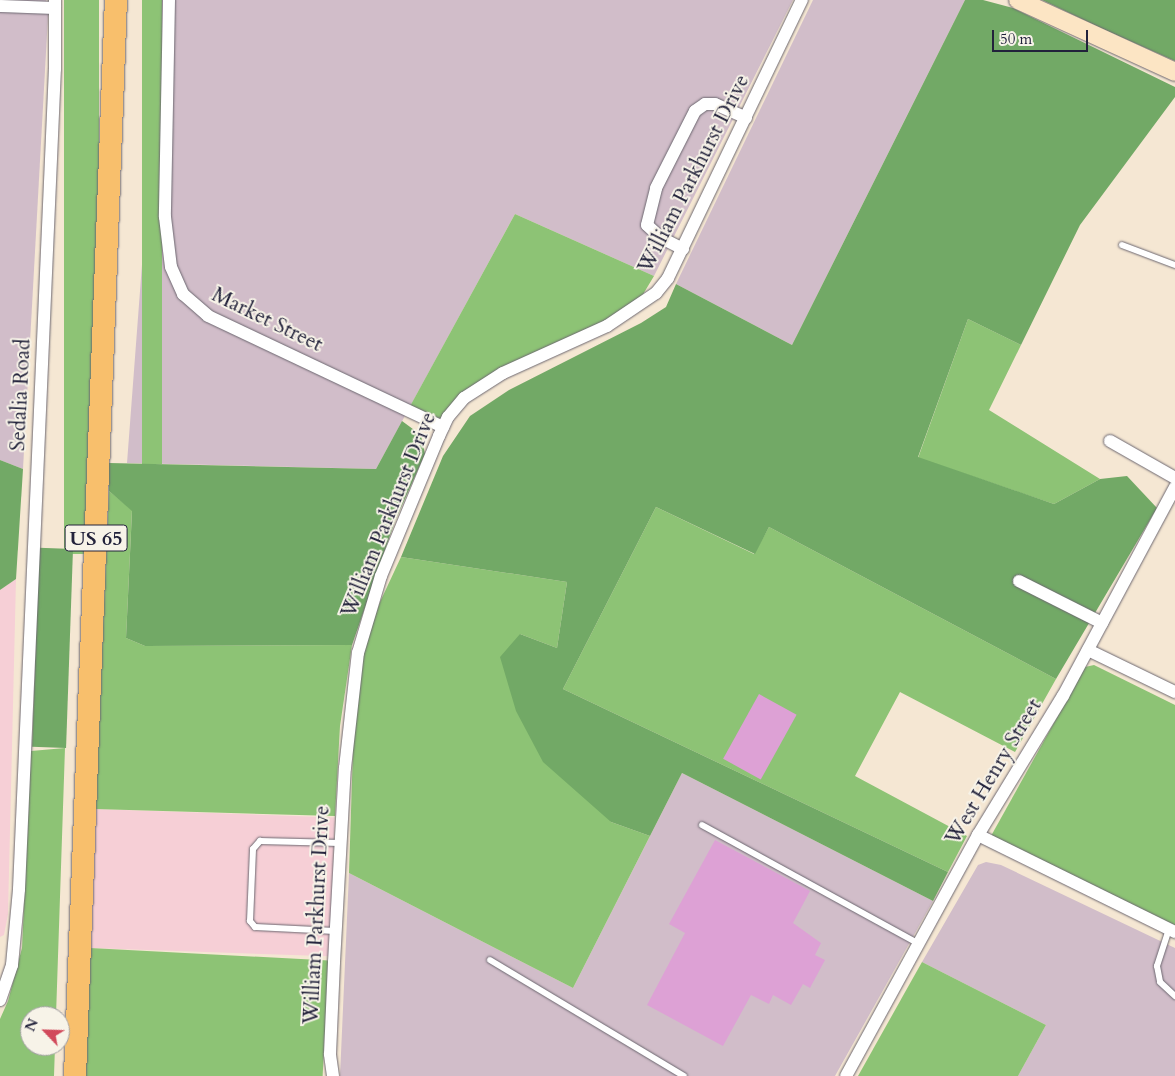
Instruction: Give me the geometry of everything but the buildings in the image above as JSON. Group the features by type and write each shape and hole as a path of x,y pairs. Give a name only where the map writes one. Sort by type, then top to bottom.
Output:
{"highway":[{"name":"US 65","path":"76,1076 116,0"}],"street":[{"name":"Market Street","path":"169,0 165,217 171,267 183,294 208,316 443,427"},
{"name":"William Parkhurst Drive","path":"333,1076 330,1054 335,931 352,687 363,627 443,427 464,398 503,373 606,326 656,292 668,278 802,0"},
{"path":"1018,0 1175,72"},
{"path":"0,6 55,4"},
{"name":"Sedalia Road","path":"0,1000 19,889 55,4"},
{"path":"683,249 661,238 647,225 656,188 695,111 705,104 715,104 746,118"},
{"path":"1110,441 1175,478"},
{"name":"West Henry Street","path":"846,1076 978,835 1063,696 1175,487"},
{"path":"1019,581 1102,623"},
{"path":"1088,650 1175,692"},
{"path":"978,835 1172,930"}],"lane":[{"path":"1122,245 1175,265"},
{"path":"702,825 918,944"},
{"path":"335,931 255,926 250,921 253,849 260,841 340,843"},
{"path":"1172,930 1157,966 1160,982 1175,996"},
{"path":"490,960 684,1076"}],"shaded area":[{"path":"0,0 46,0 48,16 23,469 0,460"},
{"path":"162,0 793,0 654,276 515,214 376,469 127,463"},
{"path":"813,0 965,0 792,345 676,284"},
{"path":"16,579 8,914 4,935 0,937 0,590"},
{"path":"682,773 933,901 835,1076 340,1076 349,873 573,988"},
{"path":"95,809 335,817 330,956 90,948"},
{"path":"986,862 1001,865 1175,948 1175,1076 1018,1076 1046,1025 922,962 978,865"}],"green space":[{"path":"64,0 99,0 99,554 64,554"},
{"path":"142,0 162,0 162,464 142,464"},
{"path":"965,0 983,0 1013,8 1175,87 1175,97 1080,225 1021,345 968,319 918,457 1054,504 1100,479 1127,476 1157,508 1056,679 769,527 755,554 656,507 563,689 948,872 933,901 682,773 650,836 611,822 543,762 516,711 500,657 520,634 557,648 567,582 401,557 443,456 470,416 509,390 641,323 666,307 676,284 792,345"},
{"path":"1042,0 1175,0 1175,61 1103,29"},
{"path":"515,214 654,276 642,296 619,316 513,364 446,418 428,419 408,410"},
{"path":"968,319 1021,345 989,410 1100,479 1054,504 918,458"},
{"path":"402,421 421,435 425,454 395,521 352,645 145,646 126,638 132,511 109,491 109,463 376,469"},
{"path":"0,460 23,469 16,579 0,590"},
{"path":"109,491 132,510 126,638 145,646 352,645 340,726 335,816 95,809"},
{"path":"656,507 754,554 769,527 1056,679 1015,752 900,692 855,776 967,836 948,872 563,689"},
{"path":"39,548 73,549 66,748 32,747"},
{"path":"401,557 567,582 557,648 520,634 611,822 650,836 573,988 349,873 354,719 362,654 380,602"},
{"path":"1094,665 1175,705 1175,933 991,836 1085,667"},
{"path":"65,748 56,1006 20,1006 20,1056 55,1056 54,1076 0,1076 0,1019 8,1001 22,948 31,751"},
{"path":"90,948 329,961 323,1076 83,1076"},
{"path":"922,962 1046,1025 1018,1076 858,1076"}]}
